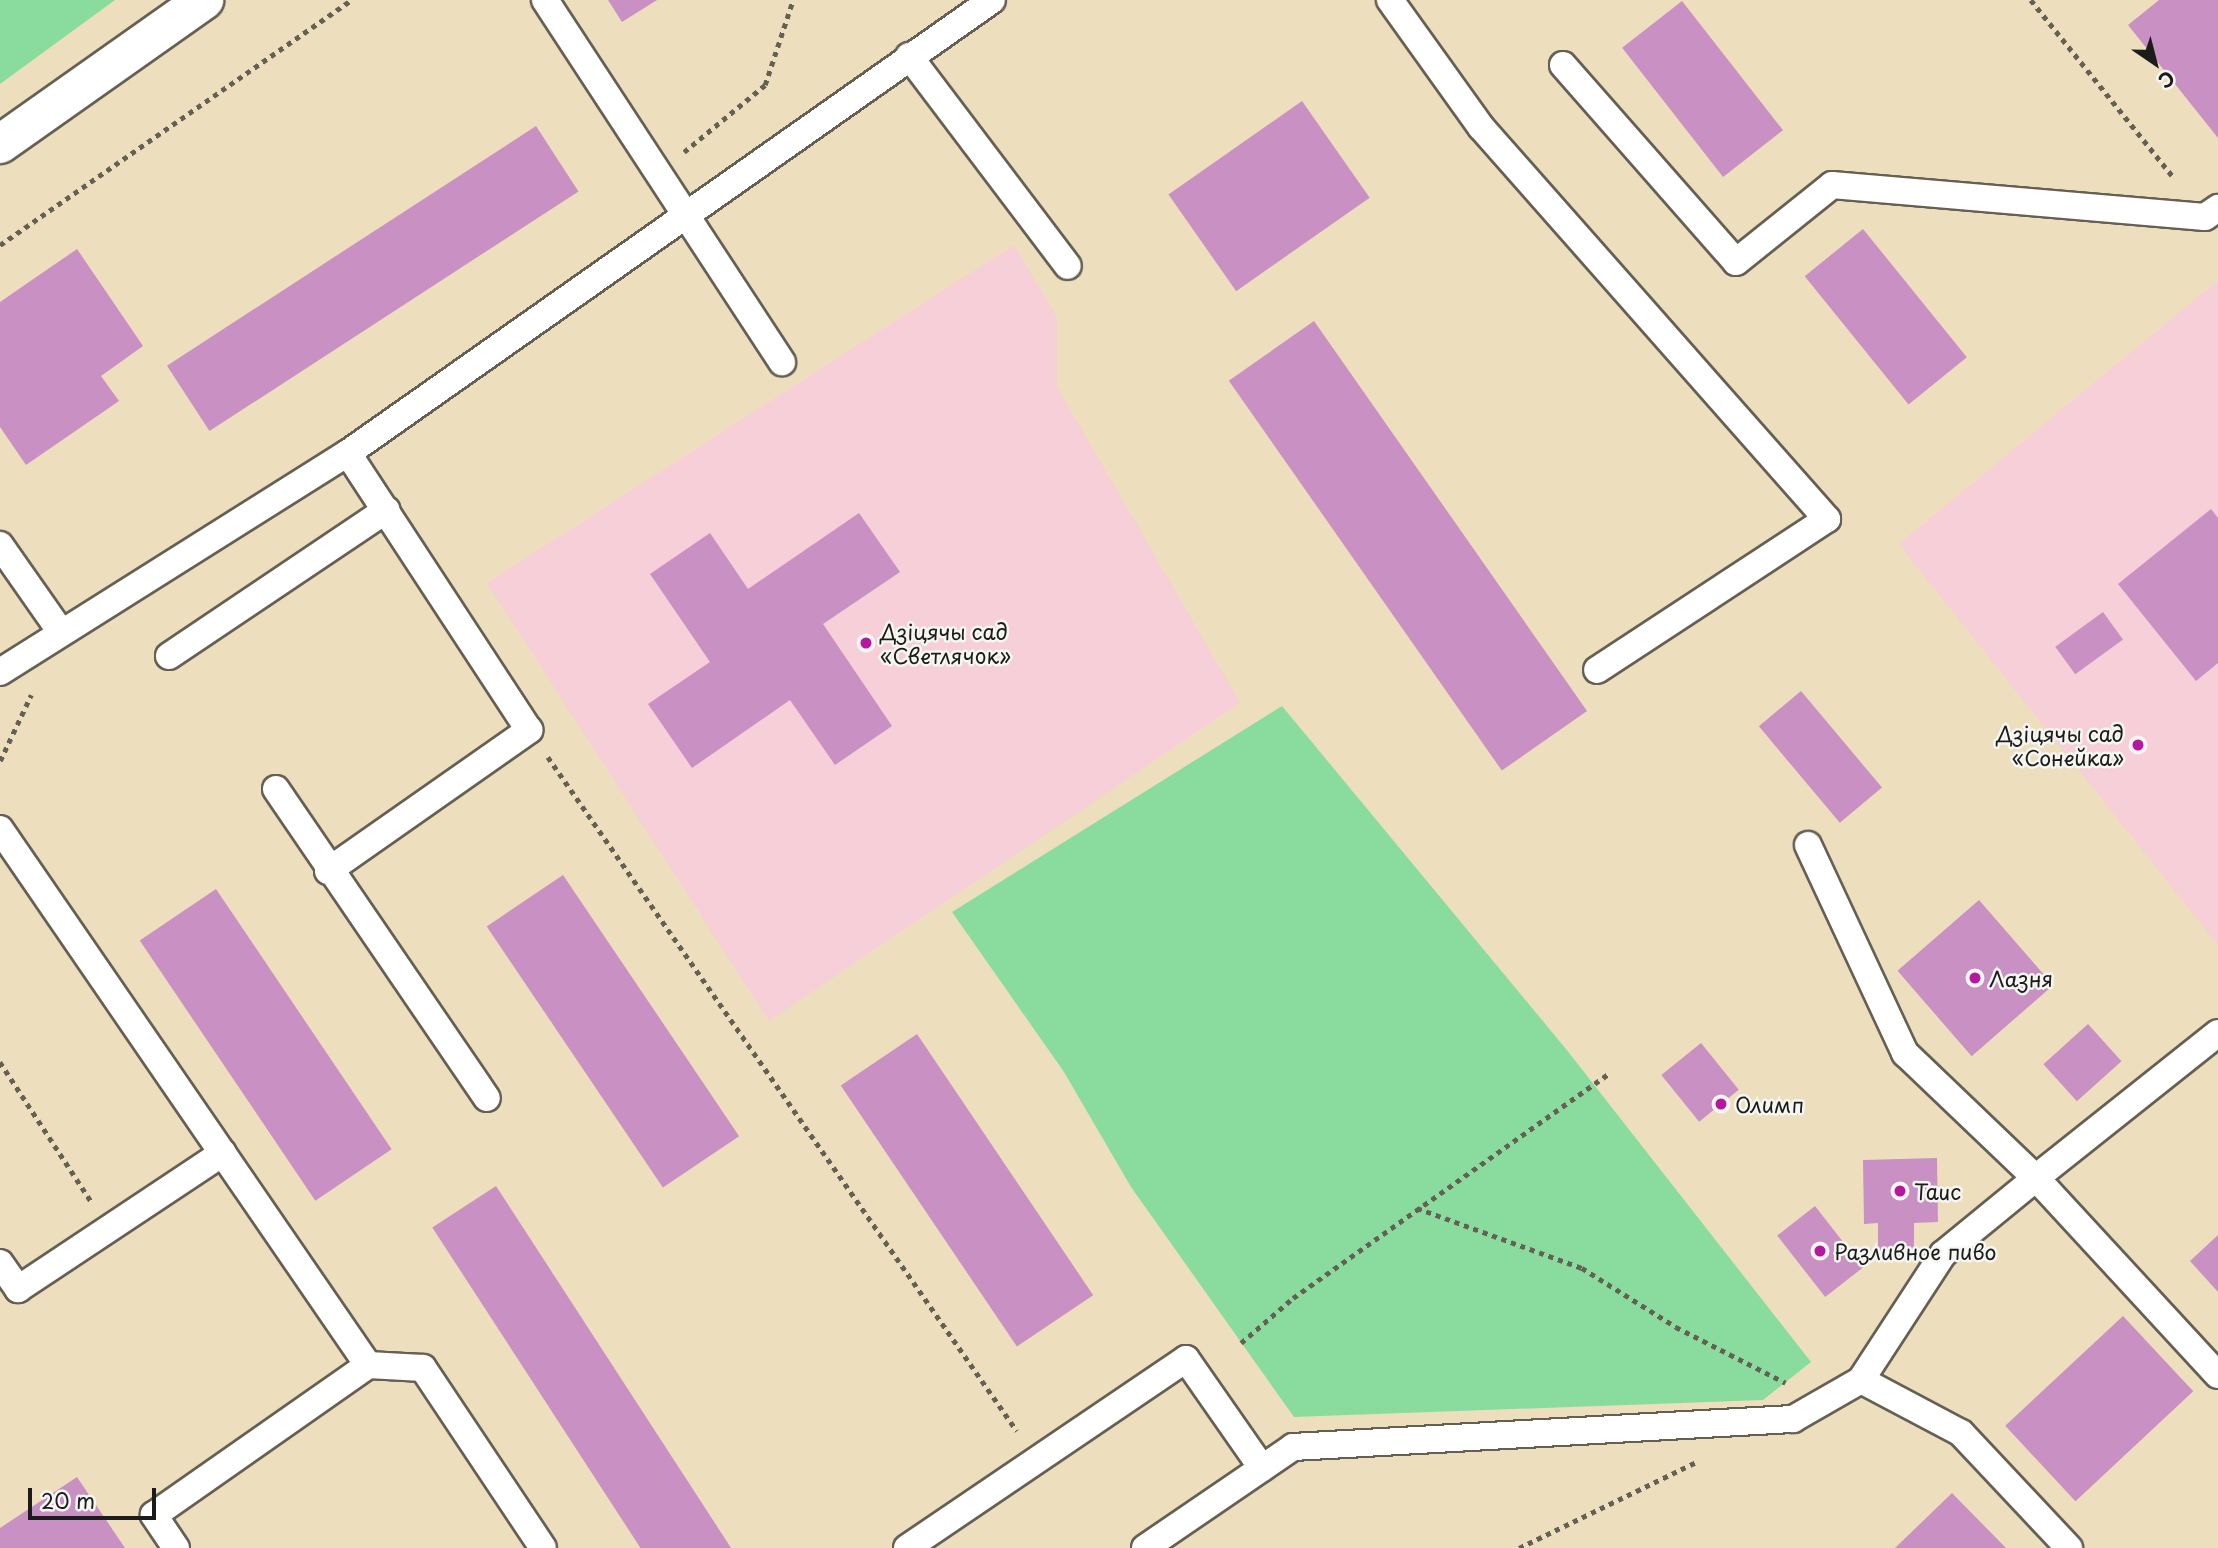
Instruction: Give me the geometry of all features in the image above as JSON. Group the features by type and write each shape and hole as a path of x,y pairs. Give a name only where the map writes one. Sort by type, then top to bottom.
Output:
{"street":[{"path":"0,145 204,0"}],"lane":[{"path":"545,0 782,362"},
{"path":"0,672 348,453 688,217 909,56 992,0"},
{"path":"1390,0 1481,127 1827,519 1597,670"},
{"path":"909,56 1068,266"},
{"path":"1563,65 1736,262 1832,185 2211,213"},
{"path":"328,871 529,730 348,453"},
{"path":"169,656 386,510"},
{"path":"0,545 61,632"},
{"path":"276,789 328,871 487,1098"},
{"path":"0,829 368,1365"},
{"path":"1808,845 1905,1053 2036,1178 2218,1375"},
{"path":"1145,1548 1293,1447 1793,1419 1861,1380 1943,1254 2218,1033"},
{"path":"0,1263 18,1289 223,1153"},
{"path":"907,1548 1186,1359 1262,1468"},
{"path":"176,1548 153,1515 368,1365 423,1368 543,1548"},
{"path":"1861,1380 1961,1433 2069,1548"}],"path":[{"path":"0,245 351,0"},
{"path":"659,173 765,85 793,0"},
{"path":"2031,0 2211,213"},
{"path":"529,730 1037,1460"},
{"path":"0,1062 108,1228"},
{"path":"1241,1343 1293,1298 1610,1073"},
{"path":"1417,1208 1582,1268 1676,1327 1785,1383 1797,1382"},
{"path":"1519,1548 1621,1495 1707,1457"}],"shaded area":[{"name":"Дзіцячы сад «Светлячок»","path":"1014,245 1057,318 1057,387 1240,703 769,1021 487,583"},
{"name":"Дзіцячы сад «Сонейка»","path":"2216,282 2218,285 2218,945 1899,544"}],"green space":[{"path":"0,0 115,0 0,84"},
{"path":"1282,706 1566,1049 1811,1362 1763,1400 1294,1417 1131,1187 1064,1072 952,912"}],"building":[{"path":"608,0 657,0 622,22"},
{"path":"2159,0 2218,0 2218,138 2128,25"},
{"path":"1682,1 1783,130 1723,177 1622,48"},
{"path":"1302,101 1370,198 1236,291 1168,194"},
{"path":"536,126 578,191 209,431 167,366"},
{"path":"1863,229 1967,357 1909,404 1805,276"},
{"path":"77,249 143,346 101,376 119,401 26,465 0,427 0,302"},
{"path":"1314,321 1587,711 1502,771 1229,381"},
{"path":"2211,509 2218,518 2218,663 2196,681 2118,584"},
{"path":"859,513 900,572 823,624 892,726 835,765 790,700 692,768 648,704 710,662 650,574 710,533 748,589"},
{"path":"2103,612 2123,640 2075,674 2055,647"},
{"path":"1801,691 1882,788 1840,823 1759,726"},
{"path":"563,875 739,1136 663,1188 487,926"},
{"path":"216,889 392,1149 315,1201 140,940"},
{"name":"Лазня","path":"1979,900 2053,985 1972,1056 1897,971"},
{"path":"2088,1024 2121,1061 2077,1101 2043,1064"},
{"path":"917,1034 1093,1295 1017,1347 841,1085"},
{"path":"1701,1043 1739,1090 1699,1122 1661,1075"},
{"name":"Таис","path":"1937,1158 1938,1222 1914,1223 1914,1257 1878,1258 1878,1223 1864,1224 1863,1160"},
{"path":"496,1186 731,1548 640,1548 432,1227"},
{"name":"Разливное пиво","path":"1815,1206 1863,1267 1825,1297 1777,1236"},
{"path":"2218,1235 2218,1292 2190,1261"},
{"path":"2123,1316 2193,1391 2075,1501 2005,1426"},
{"path":"77,1477 125,1548 0,1548 0,1528"},
{"path":"1952,1493 2006,1548 1895,1548"}],"place":[{"name":"Дзіцячы сад «Светлячок»","path":"866,643"},
{"name":"Дзіцячы сад «Сонейка»","path":"2138,745"},
{"name":"Лазня","path":"1975,978"},
{"name":"Олимп","path":"1721,1104"},
{"name":"Таис","path":"1900,1191"},
{"name":"Разливное пиво","path":"1820,1251"}]}
